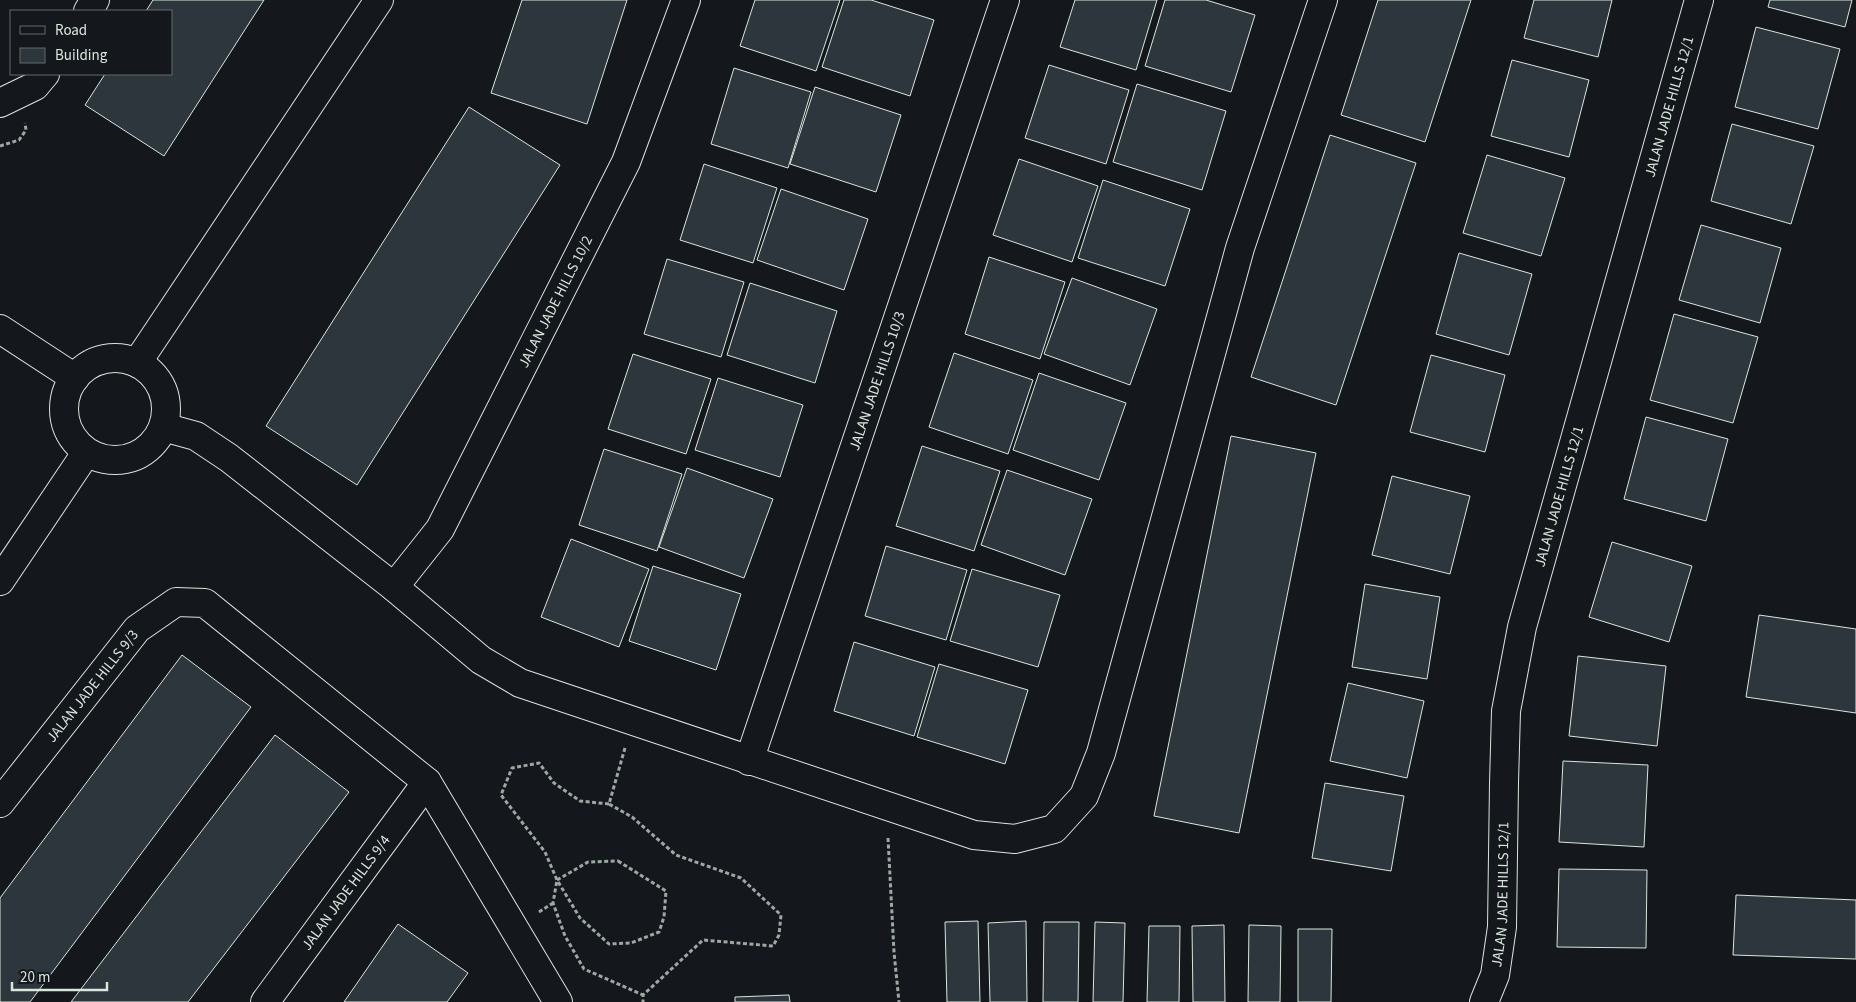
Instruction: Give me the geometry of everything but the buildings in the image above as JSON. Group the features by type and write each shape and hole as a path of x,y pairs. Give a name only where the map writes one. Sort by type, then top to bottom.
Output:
{"street":[{"path":"138,363 379,0"},
{"name":"JALAN JADE HILLS 10/2","path":"394,587 440,529 626,162 686,0"},
{"name":"JALAN JADE HILLS 10/3","path":"749,761 1005,0"},
{"path":"163,427 196,436 228,458 394,587 481,660 520,683 974,835 1015,839 1054,829 1084,796 1101,753 1240,248 1323,0"},
{"name":"JALAN JADE HILLS 12/1","path":"1484,1002 1495,975 1502,927 1506,711 1522,627 1699,0"},
{"path":"0,103 35,86 44,75"},
{"path":"0,329 75,378"},
{"path":"121,358 138,363 150,372 159,383 165,397 166,412 163,427 154,443 139,455 122,460 103,460 86,453 74,441 66,426 64,409 66,393 75,378 87,366 104,359 121,358"},
{"path":"0,581 86,453"},
{"name":"JALAN JADE HILLS 9/3","path":"0,802 137,629 176,602 205,603 427,782"},
{"path":"427,782 558,1002"},
{"name":"JALAN JADE HILLS 9/4","path":"265,1002 427,782"}],"path":[{"path":"0,146 19,140 26,130 23,117"},
{"path":"609,804 633,721"},
{"path":"643,995 584,970 565,936 553,903 557,880 588,862 618,861 666,891 664,917 659,932 631,943 609,944 580,918 557,880 545,852 501,795 512,768 538,763 554,784 580,801 609,804 632,817 676,855 741,878 780,915 780,935 773,946 703,940 643,995 643,1002"},
{"path":"880,804 889,839 894,952 899,1002"}]}
